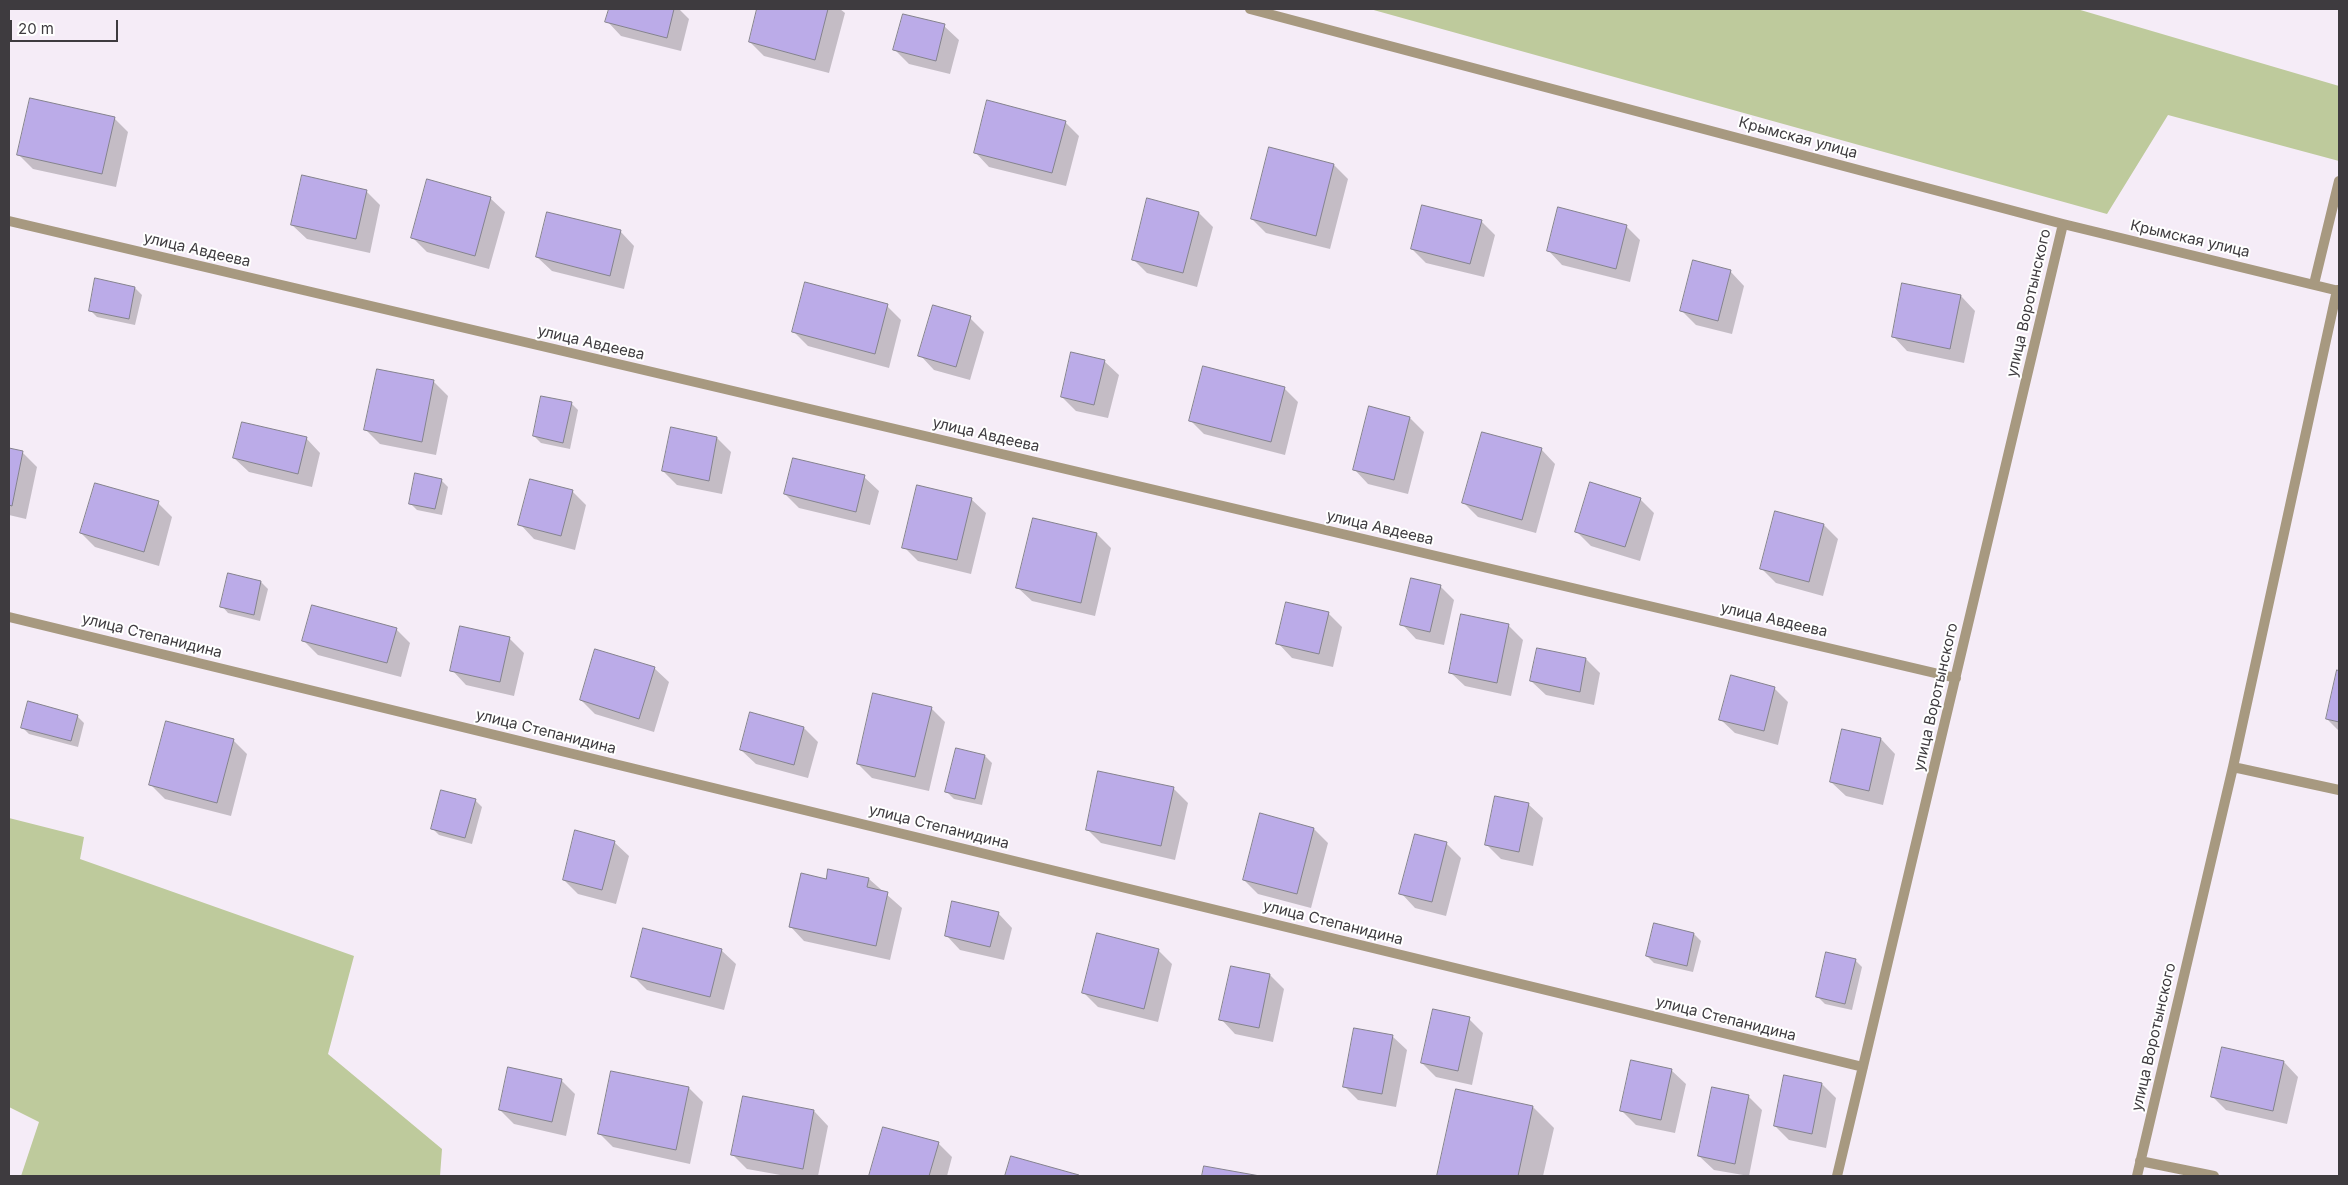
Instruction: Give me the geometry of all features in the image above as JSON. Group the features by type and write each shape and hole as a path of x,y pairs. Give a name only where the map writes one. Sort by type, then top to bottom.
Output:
{"street":[{"name":"Крымская улица","path":"1250,9 2063,224 2338,291"},
{"path":"2314,284 2339,181"},
{"name":"улица Авдеева","path":"9,222 1956,678"},
{"name":"улица Воротынского","path":"1837,1176 2063,224"},
{"name":"улица Воротынского","path":"2137,1176 2233,767 2338,291"},
{"name":"улица Степанидина","path":"9,616 1862,1068"},
{"path":"2233,767 2339,790"},
{"path":"2140,1161 2214,1176"}],"green space":[{"path":"1370,9 2077,9 2339,86 2339,161 2168,115 2107,214"},
{"path":"9,818 84,837 80,859 354,956 328,1054 442,1149 440,1176 21,1176 39,1122 9,1107"}],"building":[{"path":"609,9 674,9 667,38 605,22"},
{"path":"757,9 828,9 815,60 749,42"},
{"path":"903,14 945,24 936,61 893,50"},
{"path":"30,98 115,117 102,174 17,155"},
{"path":"987,100 1066,121 1052,173 974,153"},
{"path":"1269,147 1334,164 1316,236 1251,219"},
{"path":"302,175 367,190 356,239 291,225"},
{"path":"427,179 491,197 475,256 411,238"},
{"path":"1147,198 1199,212 1183,273 1132,260"},
{"path":"1422,205 1482,220 1470,264 1411,249"},
{"path":"1558,207 1627,225 1616,269 1547,251"},
{"path":"547,212 621,230 610,276 536,257"},
{"path":"1693,260 1731,270 1718,321 1680,311"},
{"path":"95,278 135,287 129,319 89,311"},
{"path":"805,282 888,304 875,354 792,332"},
{"path":"1902,283 1961,295 1950,349 1892,337"},
{"path":"933,305 971,316 956,367 918,356"},
{"path":"1071,352 1105,360 1094,405 1061,397"},
{"path":"1203,366 1285,387 1271,442 1189,421"},
{"path":"377,369 434,380 422,442 364,430"},
{"path":"541,396 572,402 563,443 533,436"},
{"path":"1369,406 1410,417 1394,480 1353,470"},
{"path":"242,422 307,437 298,474 233,458"},
{"path":"671,427 717,437 709,481 662,471"},
{"path":"1482,432 1542,448 1522,520 1462,503"},
{"path":"9,448 23,451 12,506 9,505"},
{"path":"793,458 865,475 856,512 784,494"},
{"path":"415,473 442,479 435,509 409,504"},
{"path":"530,479 573,490 561,536 518,525"},
{"path":"1590,482 1641,498 1625,547 1575,532"},
{"path":"95,483 159,501 144,552 80,533"},
{"path":"917,485 972,498 957,560 902,548"},
{"path":"1775,511 1824,524 1809,582 1760,569"},
{"path":"1033,518 1097,533 1081,603 1016,588"},
{"path":"228,573 261,581 254,615 220,607"},
{"path":"1411,578 1441,585 1430,632 1400,625"},
{"path":"1286,602 1329,612 1319,654 1276,644"},
{"path":"312,605 397,628 387,663 302,641"},
{"path":"1461,614 1509,624 1497,683 1449,673"},
{"path":"460,626 510,637 500,682 450,671"},
{"path":"1537,648 1586,658 1580,692 1530,681"},
{"path":"595,649 655,667 639,719 580,700"},
{"path":"2337,670 2339,671 2339,722 2326,719"},
{"path":"1731,675 1775,687 1764,731 1719,720"},
{"path":"873,693 932,707 915,777 857,764"},
{"path":"28,701 78,715 71,741 21,728"},
{"path":"750,712 804,727 794,765 740,750"},
{"path":"166,721 234,739 217,803 149,785"},
{"path":"1842,729 1881,738 1869,791 1830,782"},
{"path":"956,748 985,755 975,799 945,792"},
{"path":"1098,771 1174,787 1161,846 1086,830"},
{"path":"441,790 476,799 465,838 431,829"},
{"path":"1495,796 1529,803 1519,852 1485,845"},
{"path":"1260,813 1314,828 1297,894 1243,880"},
{"path":"575,830 615,841 602,890 563,880"},
{"path":"1415,834 1447,842 1432,902 1399,894"},
{"path":"828,869 869,878 867,887 888,892 876,946 789,927 801,873 826,879"},
{"path":"952,901 999,912 990,947 945,936"},
{"path":"1654,923 1694,933 1687,966 1646,956"},
{"path":"643,928 722,949 710,997 631,977"},
{"path":"1097,933 1159,949 1144,1009 1082,993"},
{"path":"1826,952 1856,959 1845,1004 1816,997"},
{"path":"1231,966 1270,974 1259,1028 1219,1020"},
{"path":"1433,1009 1470,1017 1458,1071 1421,1063"},
{"path":"1354,1028 1393,1035 1382,1094 1343,1087"},
{"path":"2222,1047 2284,1061 2273,1111 2211,1097"},
{"path":"1631,1060 1672,1069 1661,1120 1620,1111"},
{"path":"508,1067 562,1079 552,1122 499,1110"},
{"path":"611,1071 689,1087 676,1150 598,1134"},
{"path":"1784,1075 1822,1083 1812,1134 1774,1126"},
{"path":"1712,1087 1749,1095 1735,1164 1698,1156"},
{"path":"1456,1089 1533,1106 1518,1176 1437,1176"},
{"path":"743,1096 814,1110 803,1169 731,1155"},
{"path":"883,1127 939,1142 929,1176 869,1176"},
{"path":"1011,1156 1079,1175 1079,1176 1005,1176"},
{"path":"1204,1166 1260,1176 1202,1176"}]}
